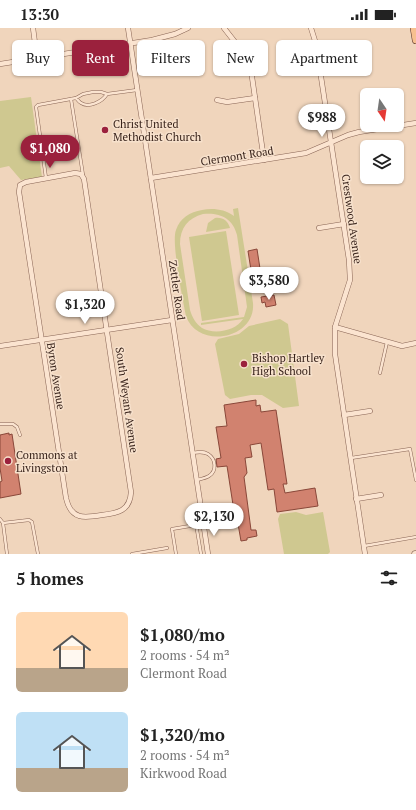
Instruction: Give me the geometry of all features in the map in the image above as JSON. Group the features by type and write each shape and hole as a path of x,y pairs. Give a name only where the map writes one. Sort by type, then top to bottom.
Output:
{"main road":[{"path":"414,28 416,40"}],"street":[{"path":"33,28 35,40"},
{"name":"Zettler Road","path":"128,28 208,554"},
{"path":"64,54 164,37 188,28"},
{"path":"224,28 242,50 251,70 264,160"},
{"name":"Crestwood Avenue","path":"311,28 316,44 349,260 350,280 335,327 335,354 365,554"},
{"path":"0,64 12,62"},
{"path":"217,100 228,102 255,98"},
{"name":"Clermont Road","path":"151,178 306,153 359,132 416,123"},
{"path":"46,178 75,173 83,175"},
{"name":"South Weyant Avenue","path":"83,175 108,330 131,492 128,504 124,509 116,513 102,515"},
{"name":"Byron Avenue","path":"46,178 26,182 20,185 19,192 67,503 72,512 82,517 102,515"},
{"path":"319,228 344,224"},
{"path":"0,346 172,320"},
{"path":"335,327 402,346 416,343"},
{"path":"344,415 370,411"},
{"path":"356,499 381,495"}],"lane":[{"path":"46,178 36,107 38,105 76,98 82,94 93,92 107,94 138,90"},
{"path":"76,98 81,103 86,105 104,100 107,94"},
{"path":"71,99 83,175"},
{"path":"380,373 387,342"},
{"path":"0,424 13,424 17,427 20,435"},
{"path":"351,458 410,449 416,480"},
{"path":"192,452 208,454 213,459 214,469 210,476 197,480"},
{"path":"0,519 3,523 7,554"},
{"path":"3,523 29,520 32,522 38,554"},
{"path":"176,554 172,529 203,523"},
{"path":"196,525 201,554"},
{"path":"364,546 416,537"},
{"path":"133,554 146,553 167,548"}],"shaded area":[{"path":"31,97 42,177 21,180 9,166 0,168 0,101"},
{"path":"238,208 253,303 251,315 245,325 236,332 225,336 213,336 202,333 192,327 186,316 178,272 175,236 180,222 193,212 214,209 222,210 234,216 233,209","holes":["203,214 224,217 229,220 235,229 247,307 244,317 201,323 201,325 243,319 240,323 224,331 212,331 202,328 192,315 180,244 181,233 186,224 193,218"]},
{"path":"215,218 225,220 230,228 206,232 208,223"},
{"path":"226,231 239,315 202,321 189,237"},
{"path":"280,319 288,324 299,406 283,408 262,395 251,395 230,399 225,395 215,344 218,339 239,334 249,326"},
{"path":"296,512 306,515 323,512 330,552 328,554 284,554 278,519 280,514"}],"building":[{"path":"257,249 263,288 254,289 248,251"},
{"path":"274,295 276,305 266,307 265,302 262,303 261,297"},
{"path":"256,400 256,406 260,405 261,412 276,410 287,484 283,484 285,493 315,488 318,506 277,512 274,489 268,490 261,443 250,445 252,457 245,458 247,473 244,477 251,530 256,530 257,536 241,541 238,524 236,524 227,466 217,467 216,459 221,458 216,427 227,426 224,405"},
{"name":"Commons at Livingston","path":"9,433 9,435 12,434 21,494 0,498 0,482 2,481 0,468 0,435"}],"place":[{"name":"Christ United Methodist Church","path":"105,130"},
{"name":"Bishop Hartley High School","path":"244,364"},
{"name":"Commons at Livingston","path":"8,461"}]}
